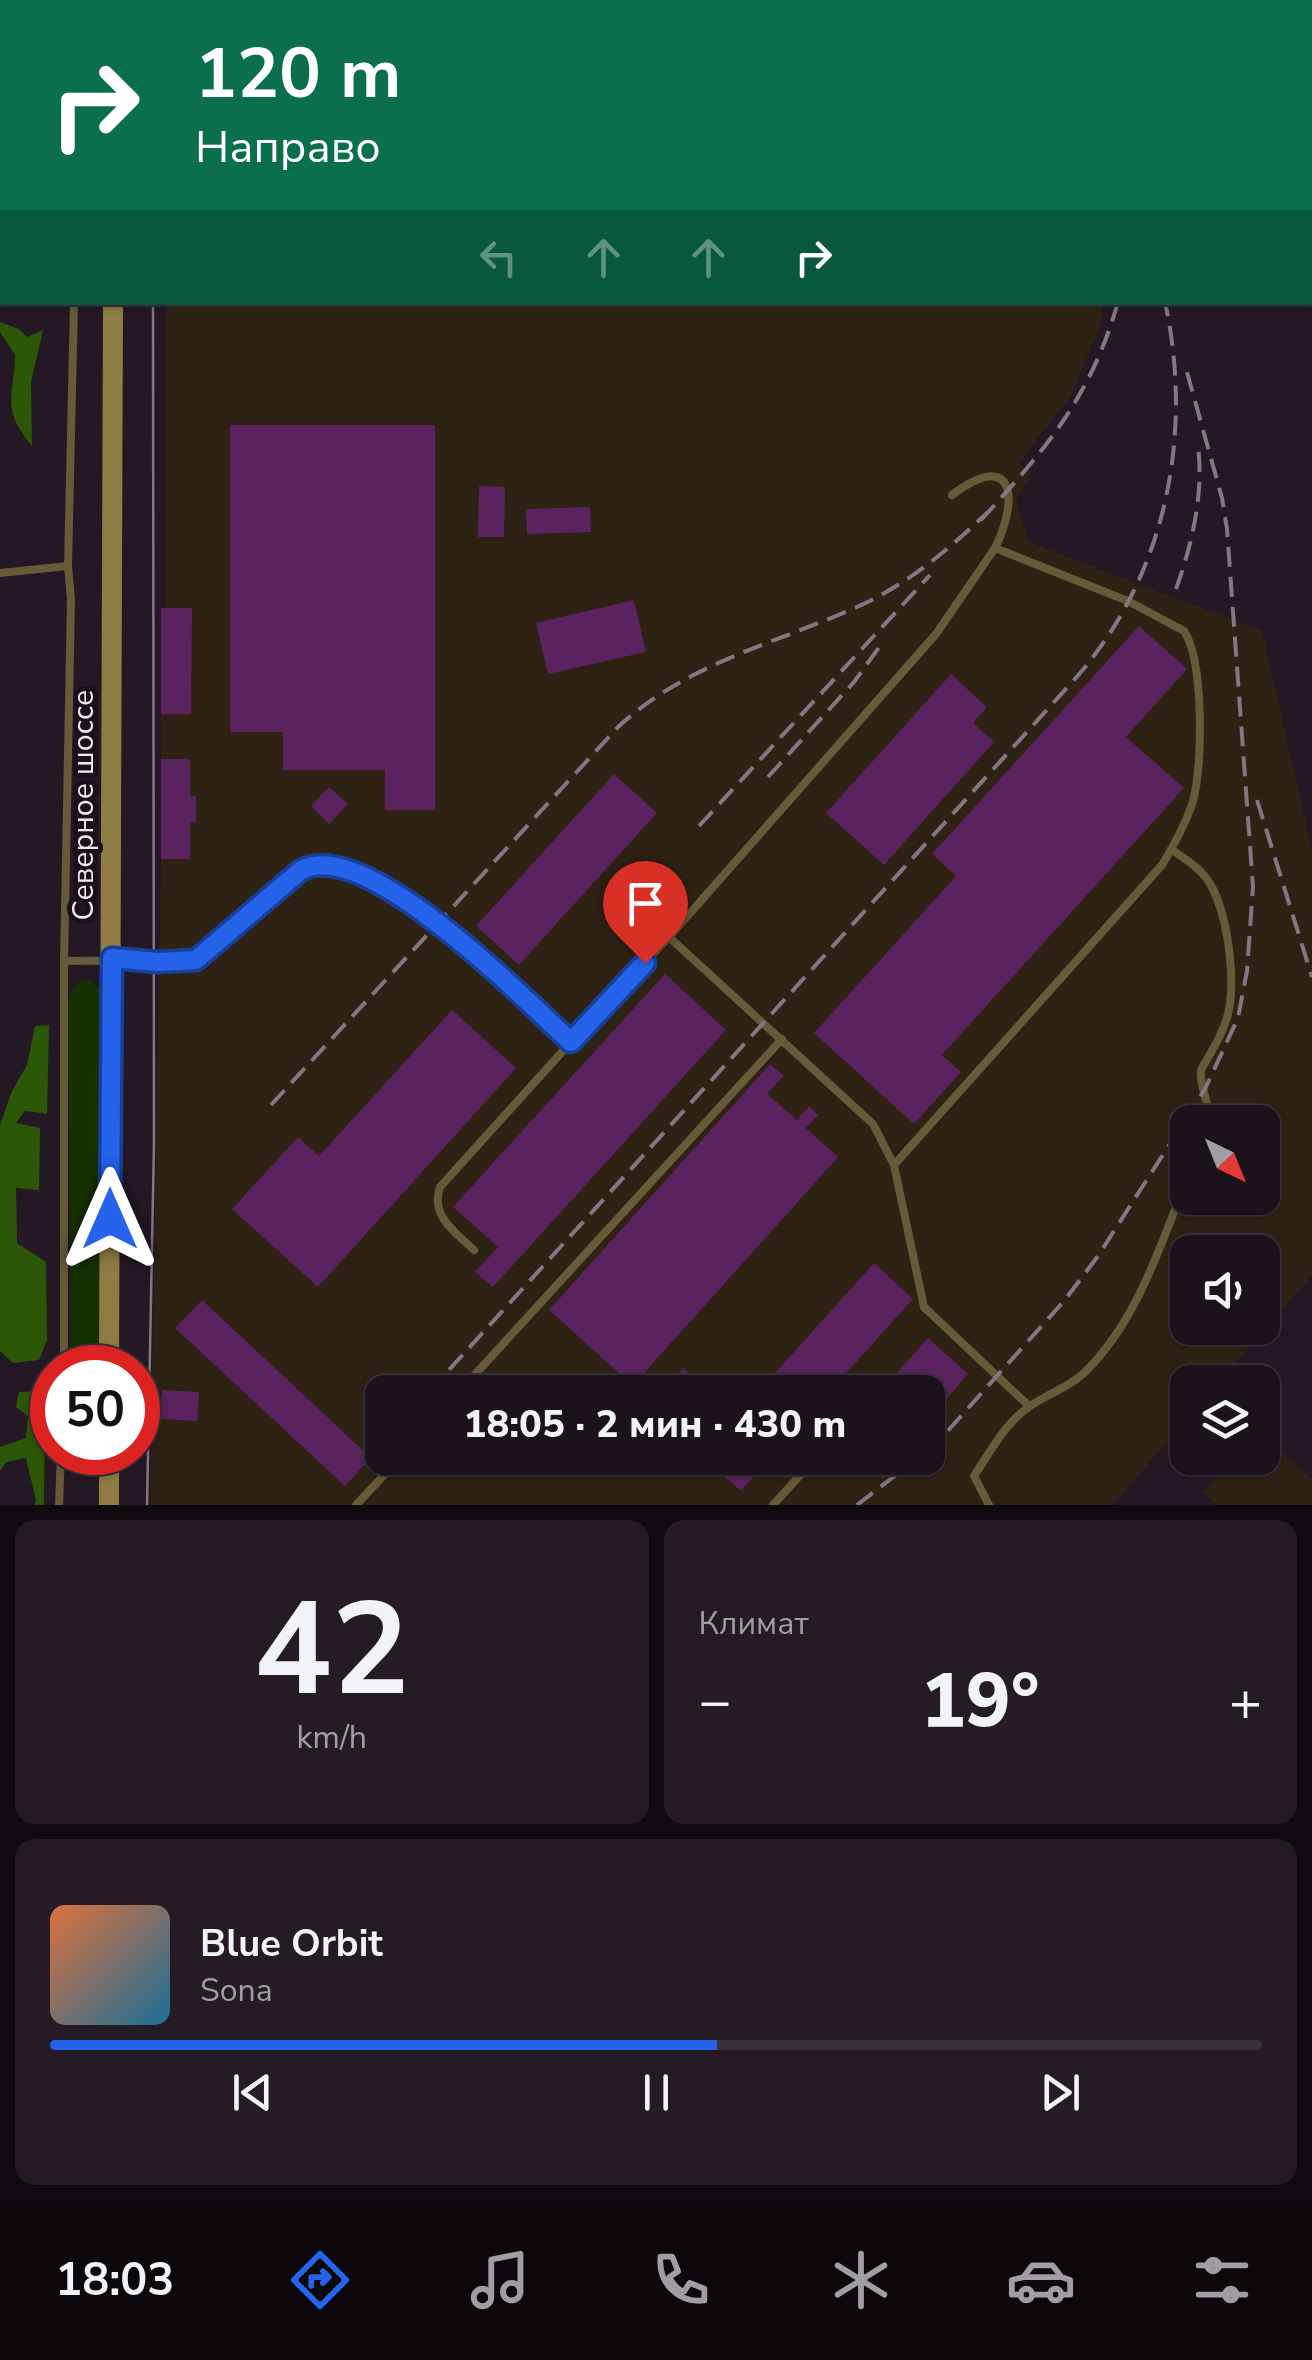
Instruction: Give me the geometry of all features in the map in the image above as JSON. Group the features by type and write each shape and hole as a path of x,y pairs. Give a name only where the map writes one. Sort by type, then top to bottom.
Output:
{"main road":[{"name":"Северное шоссе","path":"110,1345 113,305"},
{"path":"109,1475 109,1505"}],"lane":[{"path":"64,1345 64,961 74,305"},
{"path":"474,1250 440,1213 440,1186 669,937 936,634 995,548 1010,507 1011,498 1004,482 994,477 978,478 952,495"},
{"path":"894,1164 1147,883 1172,849 1192,804 1198,772 1198,664 1190,639 1178,626 1128,601 995,548"},
{"path":"0,574 68,566"},
{"path":"1172,849 1200,870 1210,884 1222,916 1232,968 1229,1011 1201,1070 1210,1105"},
{"path":"64,961 196,960 300,871 327,864 379,884 412,904 571,1042"},
{"path":"669,937 874,1124 894,1164 924,1307 1029,1406"},
{"path":"475,1375 782,1040"},
{"path":"990,1505 974,1476 1014,1420 1029,1406 1069,1386 1099,1356 1131,1310 1172,1215"},
{"path":"60,1505 61,1475"},
{"path":"356,1505 384,1475"},
{"path":"773,1505 800,1475"}],"shaded area":[{"path":"166,305 1103,305 1099,329 1070,397 1019,463 1032,476 1016,499 1028,542 1262,631 1312,850 1312,1276 1280,1312 1280,1235 1170,1235 1170,1345 1251,1345 1234,1365 1170,1365 1170,1439 1113,1505 150,1505 151,1475 160,1475 160,1345 153,1345"},
{"path":"1280,1449 1312,1480 1312,1505 1217,1505 1203,1492 1220,1475 1280,1475"}],"green space":[{"path":"0,322 19,329 27,337 43,330 31,383 32,446 12,411 15,355 0,332"},
{"path":"81,980 90,980 103,992 101,1345 71,1345 68,1002 73,987"},
{"path":"49,1025 47,1114 25,1111 16,1123 40,1128 39,1190 16,1188 17,1243 46,1262 47,1340 45,1345 30,1345 30,1361 13,1363 0,1351 0,1125 12,1091 27,1065 35,1026"},
{"path":"30,1391 30,1475 44,1475 44,1505 34,1505 26,1458 6,1462 0,1471 0,1447 26,1438 28,1416 16,1407 19,1392"}],"building":[{"path":"230,425 435,425 435,810 385,810 385,770 283,770 283,732 230,732"},
{"path":"479,486 505,487 504,537 478,537"},
{"path":"590,507 591,532 527,534 526,509"},
{"path":"634,600 646,652 548,674 536,623"},
{"path":"161,608 192,608 191,714 161,714"},
{"path":"1139,626 1187,669 1126,737 1184,788 942,1055 961,1072 914,1124 814,1033 956,876 932,854"},
{"path":"951,674 987,707 973,723 994,742 884,865 826,813"},
{"path":"161,759 190,759 190,796 196,796 196,822 190,822 190,859 161,859"},
{"path":"614,774 657,813 519,965 476,926"},
{"path":"329,787 348,804 329,824 311,806"},
{"path":"665,974 726,1030 493,1287 475,1272 498,1247 453,1207"},
{"path":"452,1010 516,1068 318,1287 232,1209 298,1137 319,1156"},
{"path":"770,1064 784,1076 767,1094 797,1120 809,1106 818,1115 806,1128 838,1157 645,1372 648,1375 621,1375 549,1310"},
{"path":"874,1263 913,1299 844,1375 773,1375"},
{"path":"202,1300 365,1452 365,1464 345,1486 175,1328"},
{"path":"928,1338 968,1374 945,1400 945,1375 895,1375"},
{"path":"162,1390 199,1392 197,1421 161,1419"},
{"path":"723,1475 756,1475 741,1491"}],"tram line":[{"path":"147,1505 154,1142 153,305"}],"railway":[{"path":"981,520 1064,420 1094,366 1117,305"},
{"path":"444,1375 1106,640 1151,550 1165,502 1176,403 1165,305"},
{"path":"945,1434 1064,1301 1098,1256 1205,1089 1238,1018 1247,971 1253,887 1227,529 1185,365"},
{"path":"1176,589 1195,519 1198,446"},
{"path":"271,1105 618,727 673,686 702,671 857,607 893,588 942,553 988,512"},
{"path":"699,826 930,575"},
{"path":"768,777 854,682 880,646"},
{"path":"1257,800 1312,977"},
{"path":"857,1505 896,1475"}],"route":[{"path":"110,1219 112,958 196,960 300,871 327,864 348,870 412,904 571,1042 645,963"}]}
